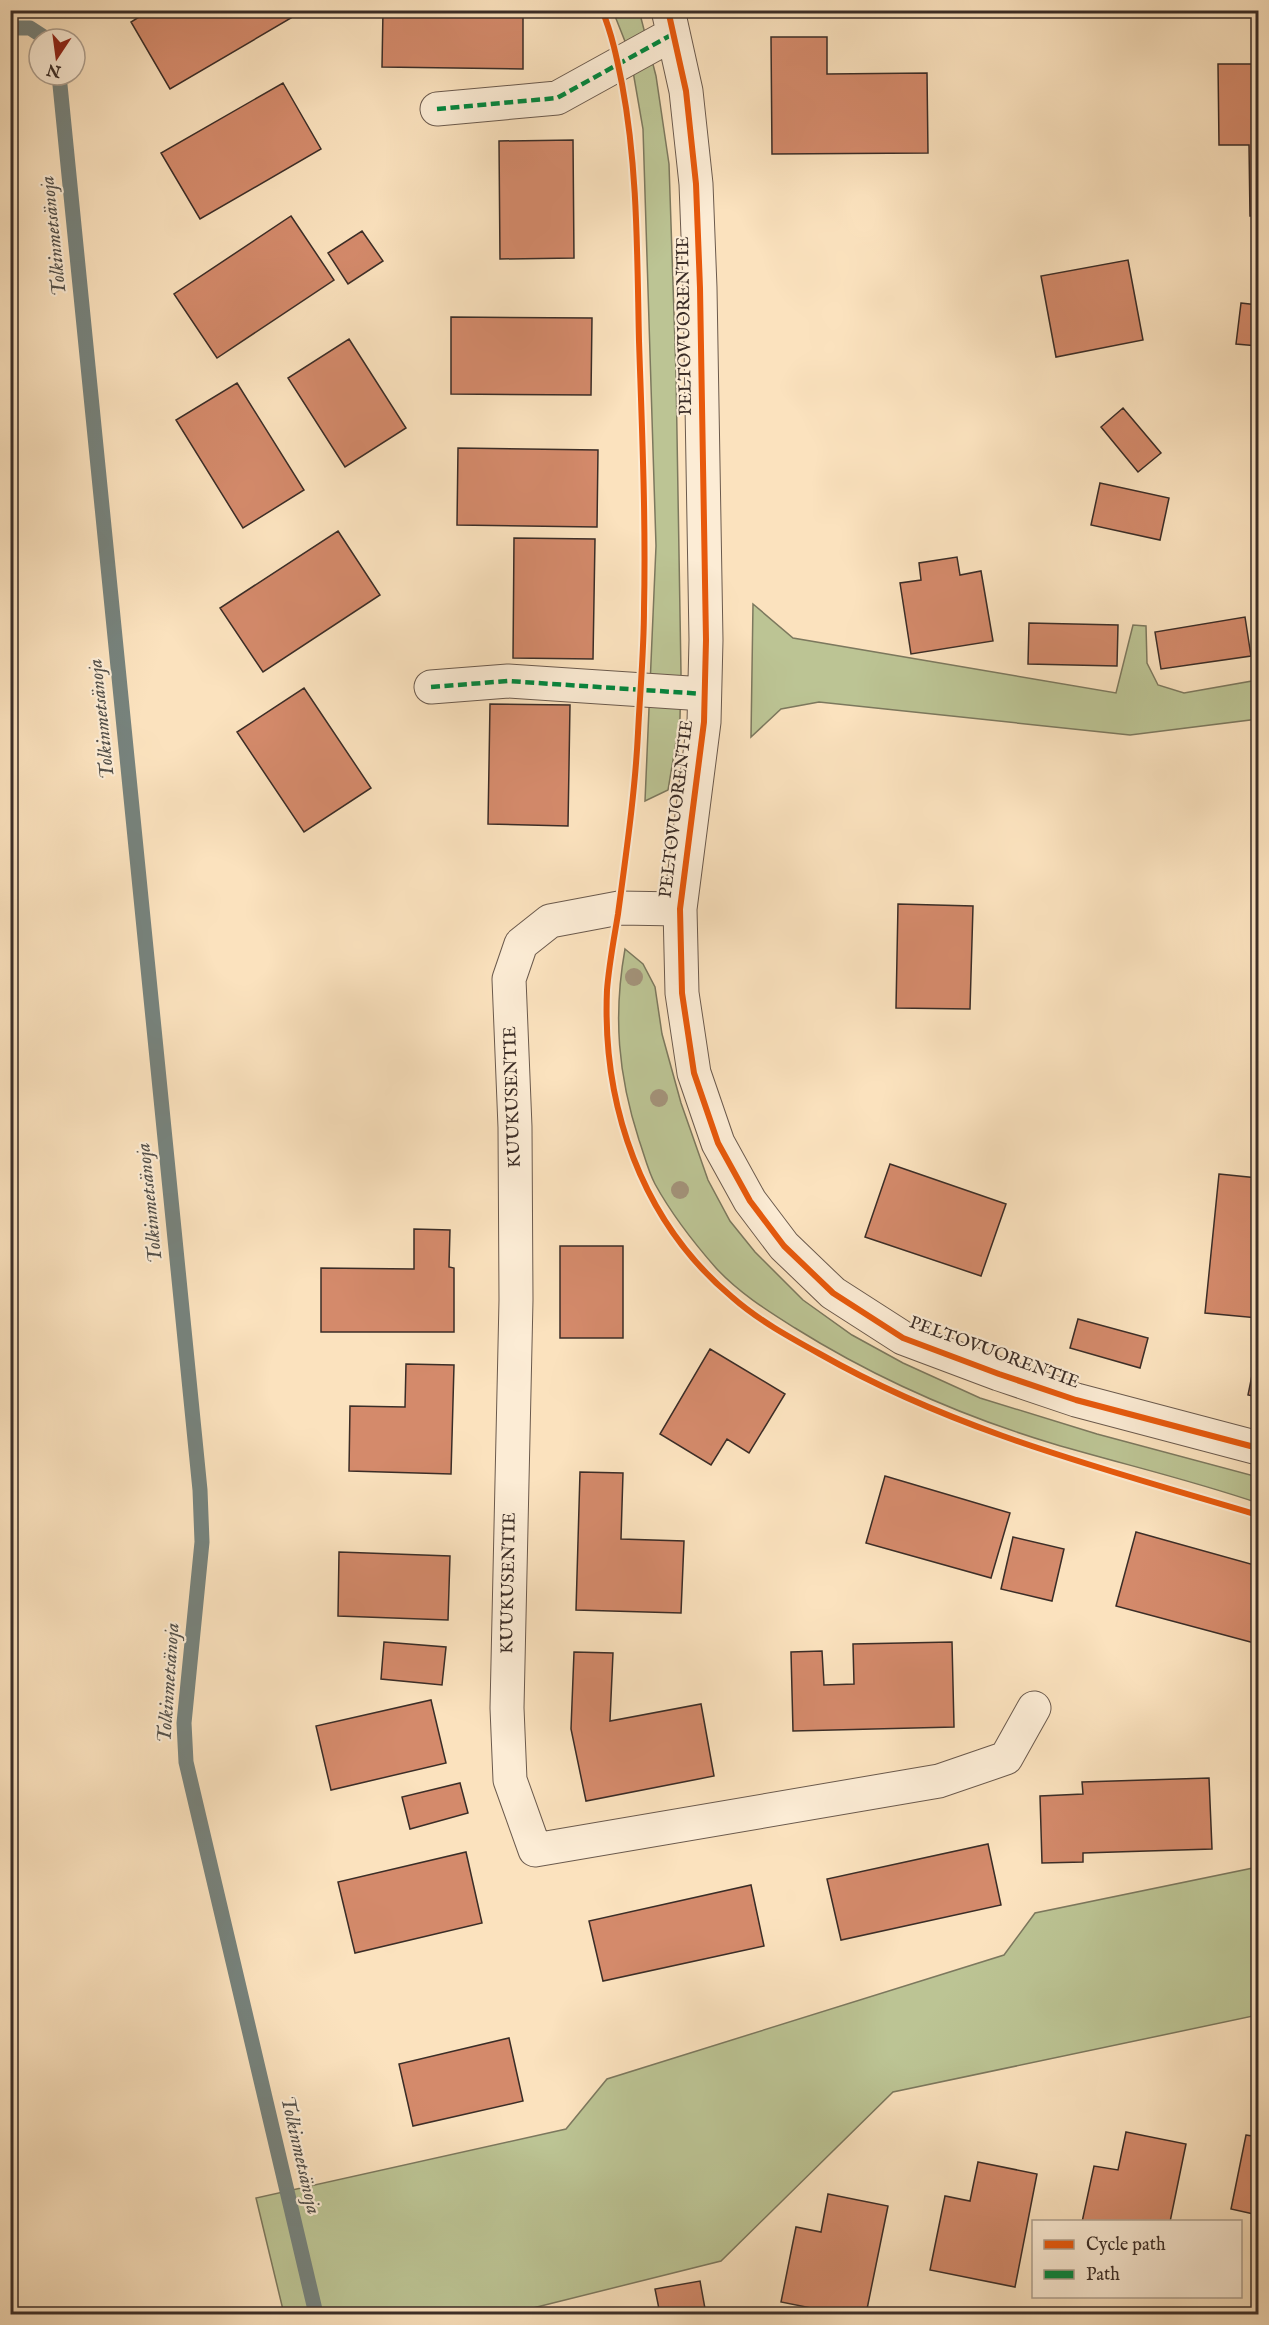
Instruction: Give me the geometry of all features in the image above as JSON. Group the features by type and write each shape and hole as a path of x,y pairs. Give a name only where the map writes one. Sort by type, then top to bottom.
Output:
{"street":[{"path":"437,109 557,98 671,22"},
{"name":"PELTOVUORENTIE","path":"671,22 686,92 696,184 706,640 704,722 680,909 682,993 694,1073 718,1143 750,1201 784,1246 834,1293 903,1338 1076,1400 1258,1448"},
{"path":"431,687 508,681 704,694"},
{"name":"KUUKUSENTIE","path":"680,909 618,908 550,921 521,944 509,979 515,1127 516,1300 507,1708 510,1780 535,1850 939,1781 1006,1758 1034,1708"}],"green space":[{"path":"613,11 638,11 641,18 656,76 669,164 676,374 680,718 668,790 645,801 656,546 643,129 630,54"},
{"path":"753,604 793,638 1116,693 1133,625 1146,626 1147,663 1158,685 1184,693 1258,680 1258,719 1130,735 819,702 781,709 751,737"},
{"path":"625,949 643,964 655,987 662,1034 681,1103 708,1180 730,1221 755,1252 803,1300 852,1335 903,1363 980,1398 1097,1434 1258,1477 1258,1503 1182,1479 1054,1444 954,1409 888,1380 825,1346 764,1308 734,1286 716,1268 676,1217 655,1184 646,1162 632,1116 622,1069 619,998"},
{"path":"1258,1867 1258,2015 893,2092 721,2261 509,2314 284,2314 256,2198 566,2129 607,2079 1004,1955 1035,1913"}],"building":[{"path":"150,10 287,10 291,18 170,89 131,22"},
{"path":"383,10 523,10 523,69 382,67"},
{"path":"771,37 827,37 827,74 927,73 928,153 772,154"},
{"path":"1218,64 1258,64 1258,216 1250,216 1249,145 1219,145"},
{"path":"283,83 321,149 200,219 161,153"},
{"path":"573,140 574,258 500,259 499,141"},
{"path":"291,216 334,280 217,358 174,294"},
{"path":"362,231 383,261 348,284 328,253"},
{"path":"1128,260 1143,340 1056,357 1041,276"},
{"path":"1241,303 1258,305 1258,346 1236,344"},
{"path":"451,317 592,318 591,395 451,394"},
{"path":"349,339 406,428 345,467 288,378"},
{"path":"237,383 304,490 243,528 176,420"},
{"path":"1123,408 1161,453 1138,472 1101,427"},
{"path":"458,448 598,450 597,527 457,525"},
{"path":"1100,483 1169,498 1160,540 1091,525"},
{"path":"338,531 380,595 263,672 220,608"},
{"path":"514,538 595,539 593,659 513,658"},
{"path":"957,557 960,575 981,571 993,641 911,654 900,583 921,580 919,563"},
{"path":"1245,617 1251,656 1161,669 1155,632"},
{"path":"1029,623 1118,625 1117,666 1028,664"},
{"path":"304,688 371,788 304,832 237,732"},
{"path":"490,704 570,705 568,826 488,824"},
{"path":"898,904 973,906 970,1009 896,1008"},
{"path":"890,1164 1006,1204 981,1276 865,1237"},
{"path":"1219,1174 1258,1178 1258,1318 1205,1313"},
{"path":"414,1229 450,1230 449,1267 454,1268 454,1332 321,1332 321,1268 414,1269"},
{"path":"560,1246 623,1246 623,1338 560,1338"},
{"path":"1078,1319 1148,1338 1140,1368 1070,1348"},
{"path":"1258,1346 1258,1397 1248,1395"},
{"path":"710,1349 785,1394 749,1453 727,1439 711,1465 660,1434"},
{"path":"406,1364 454,1365 451,1474 349,1471 350,1406 405,1407"},
{"path":"580,1472 623,1473 621,1539 684,1541 681,1613 576,1610"},
{"path":"885,1476 1010,1513 991,1578 866,1543"},
{"path":"1136,1532 1258,1566 1258,1644 1116,1606"},
{"path":"1013,1537 1064,1549 1052,1601 1001,1589"},
{"path":"339,1552 450,1556 448,1620 338,1616"},
{"path":"384,1642 446,1647 442,1685 381,1679"},
{"path":"952,1642 954,1727 793,1731 791,1652 822,1651 824,1685 854,1684 853,1644"},
{"path":"574,1652 613,1653 610,1721 701,1704 714,1776 586,1801 571,1729"},
{"path":"431,1700 446,1763 331,1790 316,1726"},
{"path":"1209,1778 1212,1849 1083,1853 1083,1862 1042,1863 1040,1796 1083,1794 1082,1782"},
{"path":"460,1783 468,1813 410,1829 402,1797"},
{"path":"988,1844 1001,1905 841,1940 827,1879"},
{"path":"466,1852 482,1923 355,1953 338,1882"},
{"path":"751,1885 764,1946 603,1981 589,1921"},
{"path":"509,2038 523,2101 413,2126 399,2064"},
{"path":"1126,2132 1186,2144 1170,2220 1082,2220 1094,2166 1118,2170"},
{"path":"1246,2135 1258,2137 1258,2215 1231,2209"},
{"path":"978,2162 1037,2174 1015,2287 930,2270 945,2196 970,2201"},
{"path":"828,2194 888,2206 866,2314 841,2314 781,2302 796,2227 821,2232"},
{"path":"700,2281 706,2314 660,2314 655,2289"}],"waterway":[{"name":"Tolkinmetsänoja","path":"10,28 27,28"},
{"name":"Tolkinmetsänoja","path":"60,87 200,1490 202,1542 184,1723 186,1762 316,2314"}],"marked path":[{"path":"437,109 557,98 673,34"},
{"path":"431,687 508,681 704,694"}],"cycle path":[{"path":"602,10 618,65 627,116 634,180 637,245 644,542 643,655 637,756 607,990 607,1033 612,1076 620,1118 634,1158 651,1197 673,1233 700,1267 742,1305 763,1321 797,1341 872,1381 925,1406 979,1427 1090,1465 1258,1515"},
{"path":"668,10 686,91 696,184 706,640 704,722 680,909 682,993 694,1073 718,1143 750,1201 784,1246 833,1293 903,1338 1076,1400 1258,1448"}]}
